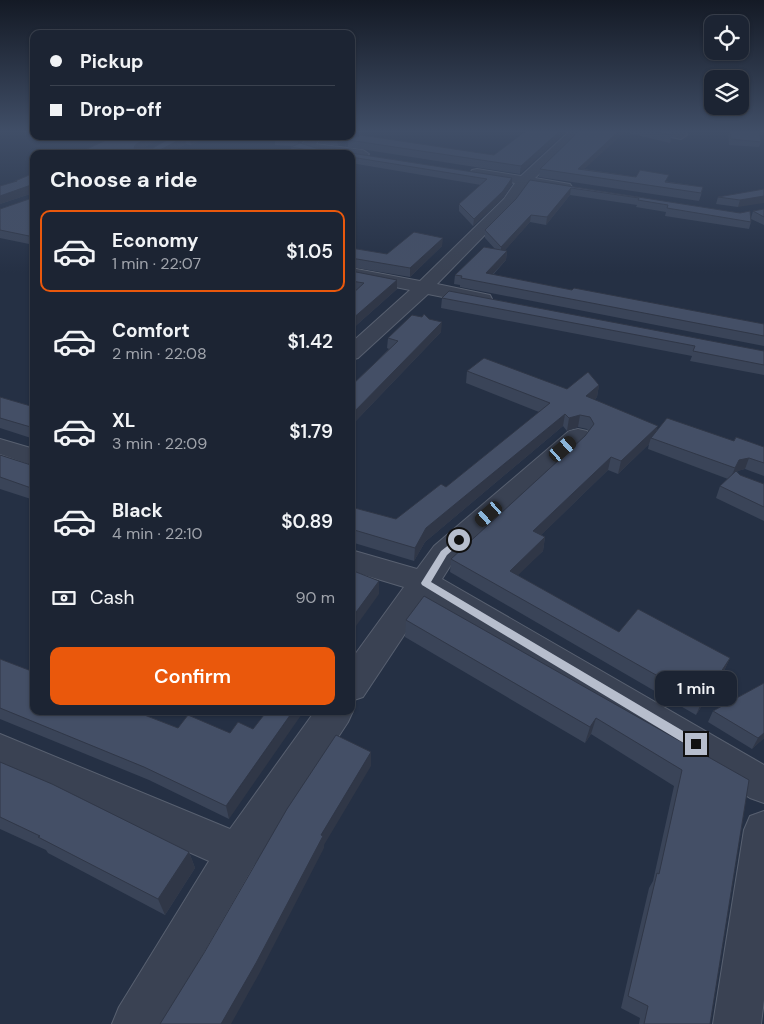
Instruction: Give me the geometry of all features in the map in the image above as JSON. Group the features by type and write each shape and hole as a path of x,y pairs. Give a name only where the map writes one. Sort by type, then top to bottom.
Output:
{"street":[{"path":"511,178 583,190"},
{"path":"355,350 423,288 509,202 527,178"},
{"path":"355,274 501,303"},
{"path":"355,681 444,553 578,436"},
{"path":"0,446 30,457"},
{"path":"355,561 425,583 764,785"},
{"path":"136,1024 238,853 332,715"},
{"path":"0,751 238,853"},
{"path":"737,1024 764,830"}],"building":[{"path":"23,178 30,178 30,185 0,196 0,186 17,181 15,181"},
{"path":"479,178 512,178 503,191 474,219 459,204 487,179"},
{"path":"599,178 667,178 665,182 703,187 701,193"},
{"path":"530,180 740,213 750,211 751,222 667,208 668,205 638,200 639,198 571,188 547,217 531,215 501,247 485,230 516,199"},
{"path":"764,189 764,196 740,200 718,197"},
{"path":"30,199 30,236 0,230 0,209"},
{"path":"764,209 764,217 753,211"},
{"path":"414,232 443,238 410,268 355,259 355,249 387,254"},
{"path":"484,247 507,251 486,273 764,324 764,336 461,278 462,276 455,275"},
{"path":"355,272 397,280 355,317 355,291 364,283 355,282"},
{"path":"449,291 764,351 764,365 693,351 695,346 442,298"},
{"path":"424,314 429,319 442,322 355,411 355,382 398,341 388,338 412,315 422,317"},
{"path":"484,358 567,389 588,372 599,385 586,396 658,426 621,461 611,457 533,531 545,537 510,571 619,632 638,609 730,658 702,701 451,559 585,436 594,424 590,417 580,415 569,418 565,414 426,528 415,548 355,530 355,508 396,519 441,484 446,487 550,403 467,371"},
{"path":"0,397 30,406 30,427 0,418"},
{"path":"667,418 734,441 736,437 764,447 764,463 749,458 739,460 735,468 651,438"},
{"path":"0,455 30,465 30,488 0,477"},
{"path":"736,471 740,475 764,484 764,507 720,486"},
{"path":"355,572 379,581 355,614"},
{"path":"424,596 749,780 710,1024 644,1024 648,1006 628,996 657,873 659,874 682,770 596,718 590,727 406,620"},
{"path":"0,659 30,670 30,715 144,715 178,728 188,715 230,733 238,722 253,729 264,715 290,715 226,806 144,767 0,708"},
{"path":"764,683 764,733 758,738 713,711"},
{"path":"336,735 371,752 321,835 323,836 256,963 221,1024 160,1024 204,953 287,809"},
{"path":"0,762 52,784 189,852 158,899 38,837 40,836 0,817"}],"route":[{"path":"459,540 444,553 425,583 696,744"}]}
